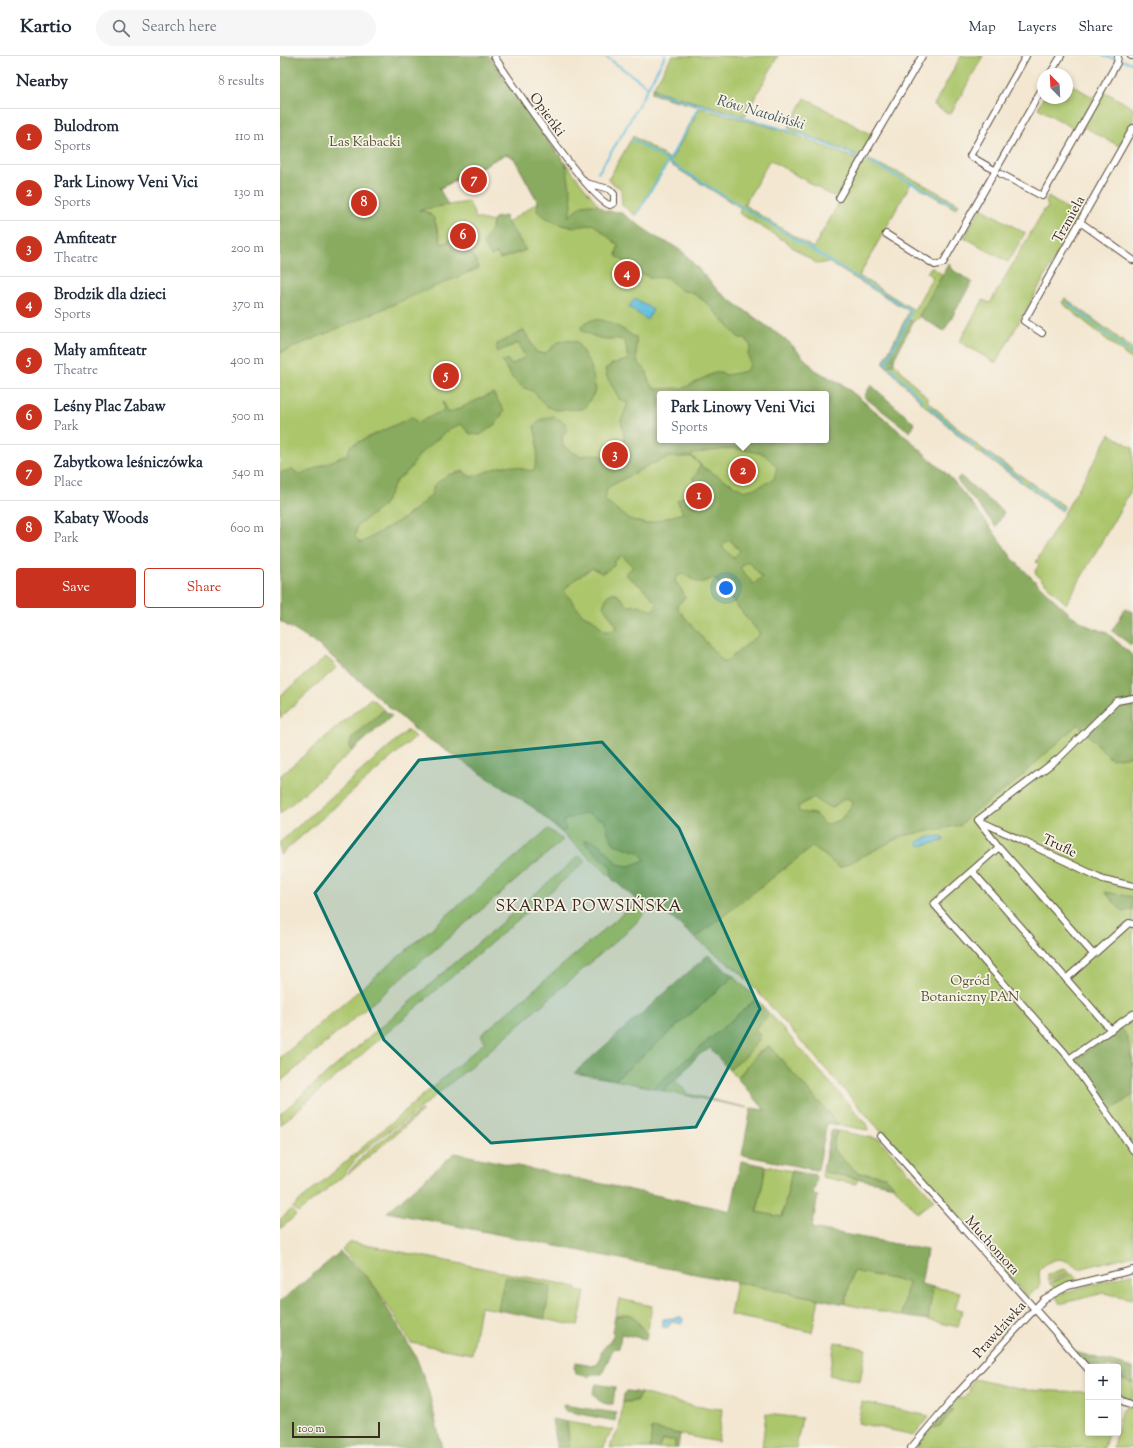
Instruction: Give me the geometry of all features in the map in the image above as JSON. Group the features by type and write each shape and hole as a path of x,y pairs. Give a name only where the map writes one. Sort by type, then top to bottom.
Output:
{"street":[{"name":"Opieńki","path":"494,56 558,148 586,183 603,203 610,205 614,203 614,194 609,189 586,183"},
{"path":"839,198 922,56"},
{"path":"1026,56 970,156 998,173 1042,196 1118,59"},
{"path":"1054,68 1061,56"},
{"path":"886,234 935,265 940,265 945,262 998,173 1037,98"},
{"name":"Trzmiela","path":"1042,334 1024,321 1133,128"},
{"path":"1080,222 1133,260"},
{"path":"1093,954 998,847 982,828 978,820 1059,758 1117,701 1133,698"},
{"name":"Trufle","path":"978,820 1103,879 1133,886"},
{"path":"998,847 934,904 1069,1059 1133,1150"},
{"path":"972,871 1111,1030"},
{"path":"1066,979 1129,923 1133,924"},
{"path":"1069,1059 1133,1014"},
{"name":"Muchomora","path":"881,1136 1033,1309 1085,1366"},
{"name":"Prawdziwka","path":"911,1448 955,1396 1033,1309 1048,1296 1068,1286 1133,1270"},
{"path":"1121,1399 1133,1405"}],"highlighted area":[{"path":"602,742 679,828 760,1009 696,1127 491,1143 384,1040 315,893 419,760"}],"green space":[{"path":"280,56 489,56 556,151 599,206 605,211 620,212 657,238 683,252 719,292 790,343 815,370 843,385 884,418 950,477 987,523 1012,558 1047,593 1071,615 1088,626 1107,633 1133,656 1133,1255 1079,1269 1064,1260 1054,1260 1044,1265 1039,1270 1040,1286 1027,1297 741,973 695,938 671,917 638,901 534,808 418,732 320,646 280,621","holes":["506,154 514,158 538,202 507,223 526,250 500,259 494,241 493,222 476,218 469,202 448,205 439,189","418,209 429,213 434,218 441,243 444,244 450,239 464,244 470,254 478,262 456,277"]},
{"name":"Las Kabacki","path":"280,56 489,56 544,137 566,164 572,206 568,217 582,205 589,204 599,206 605,211 620,212 657,238 683,252 719,292 790,343 815,370 843,385 904,435 950,477 987,523 1012,558 1047,593 1071,615 1088,626 1107,633 1133,656 1133,757 1111,759 1078,724 1015,782 971,814 961,825 902,836 840,868 813,846 695,938 671,917 638,901 612,879 611,868 585,843 584,840 590,840 599,844 607,851 617,864 629,866 645,860 639,852 614,844 608,833 605,821 586,813 563,821 566,830 562,832 534,808 418,732 320,646 280,621 280,473 292,469 300,475 348,454 350,446 412,417 417,423 444,410 443,402 449,413 493,393 504,411 497,423 480,435 470,434 461,424 449,429 420,454 409,470 396,481 384,505 357,526 355,538 361,543 404,518 431,496 434,485 448,475 463,471 471,477 480,475 495,468 508,466 534,470 537,459 537,448 534,426 540,420 553,416 565,423 567,429 562,436 563,446 580,456 595,454 602,456 605,462 611,466 628,459 621,442 625,441 621,421 628,403 620,400 607,377 605,369 612,364 628,360 625,341 600,338 582,331 581,326 588,322 602,320 609,322 636,338 637,361 647,372 649,383 656,389 684,388 714,373 727,375 746,371 750,365 748,353 751,347 747,340 738,337 709,305 692,292 682,291 666,277 651,278 627,267 627,263 616,256 618,245 593,224 577,227 563,225 550,220 537,211 538,202 514,158 506,154 439,188 448,205 419,210 429,213 434,218 441,243 444,244 456,237 473,256 479,268 280,353","holes":["734,448 764,454 777,467 774,479 759,487 744,491 704,468 691,455","670,457 692,457 700,465 697,474 692,478 696,484 704,485 711,496 694,507 686,496 677,500 683,513 646,524 629,519 605,500 607,488 651,464","729,539 740,551 733,558 722,546","622,555 633,567 625,574 644,589 657,604 652,611 640,605 628,606 615,592 608,595 603,606 617,626 613,631 604,631 594,620 583,615 564,591 573,581 592,568 602,573 614,566 614,562","748,561 762,577 754,584 740,568","683,574 700,583 714,578 760,634 725,662 723,662 678,609 677,605 685,598 675,581 677,576","814,797 822,804 832,808 844,799 850,799 852,805 840,820 825,825 815,814 799,812 798,807"]},
{"path":"672,56 778,56 745,116 660,92 653,88"},
{"path":"961,56 983,56 950,115 934,105"},
{"path":"1073,86 1094,98 1076,130 1038,108 1040,104 1073,104"},
{"path":"653,88 660,92 697,103 696,106 651,93"},
{"path":"1104,91 1133,108 1133,121 1119,146 1084,127"},
{"path":"805,98 872,135 860,156 788,128"},
{"path":"700,108 786,131 858,160 839,195 832,196 770,160 744,205 813,248 863,162 866,163 869,160 913,179 959,204 956,209 911,183 859,276 914,310 933,277 927,273 931,267 943,275 918,318 913,322 906,318 909,311 828,262 818,264 788,243 739,213 741,208 668,163 636,216 622,205 621,189 608,180 633,136 671,160"},
{"path":"1048,197 1079,216 996,363 959,342 983,300 990,303 1044,210 1048,208 1046,200"},
{"path":"981,208 1025,233 1008,262 964,237"},
{"path":"505,216 507,222 526,250 500,259 497,253 491,256 483,244 492,227 494,218"},
{"path":"949,263 951,269 972,282 944,331 919,316"},
{"path":"1065,298 1133,349 1133,361 1062,303"},
{"path":"906,318 913,322 894,359 894,363 887,367 883,363"},
{"path":"524,330 536,352 544,354 558,342 565,340 577,342 591,366 596,390 583,409 555,410 546,406 533,391 524,388 513,379 502,362 507,359 511,365 525,357 518,343 497,352 497,344"},
{"path":"894,363 928,399 927,401 978,446 1064,506 1062,511 976,450 925,406 887,367"},
{"path":"871,385 915,424 910,432 864,397"},
{"path":"1110,434 1133,448 1133,487 1066,604 1036,574 1035,571 1039,565 1036,562"},
{"path":"960,476 1004,512 996,527 957,480"},
{"path":"1125,609 1133,612 1133,642 1131,645 1112,631"},
{"path":"326,657 337,667 280,718 280,696"},
{"path":"371,698 384,710 352,738 349,746 352,751 280,814 280,776"},
{"path":"384,710 392,716 352,751 349,747 352,738"},
{"path":"408,730 415,737 280,855 280,842"},
{"path":"548,829 563,840 280,1082 280,1058"},
{"path":"580,855 586,861 280,1125 280,1114"},
{"path":"1105,892 1133,897 1133,909 1123,912"},
{"path":"634,904 644,911 644,914 634,925 474,1064 409,1117 379,1138 357,1157 343,1176 298,1213 292,1208 485,1042 481,1035"},
{"path":"708,955 734,976 615,1080 574,1073"},
{"path":"734,976 756,999 653,1088 615,1080"},
{"path":"756,999 770,1014 755,1029 761,1037 745,1057 729,1070 710,1048 697,1056 683,1073 663,1091 653,1088"},
{"path":"770,1014 867,1125 868,1130 839,1125 769,1046 759,1052 737,1078 729,1070 745,1057 761,1037 755,1029"},
{"path":"1119,1028 1124,1031 1130,1047 1133,1095 1111,1110 1107,1109 1076,1060"},
{"path":"769,1046 839,1125 827,1123 818,1169 816,1170 742,1155 751,1108 765,1110 737,1078 760,1052"},
{"path":"675,1080 688,1094 748,1108 663,1091"},
{"path":"421,1110 423,1111 347,1175 372,1148"},
{"path":"831,1131 838,1131 835,1136 833,1149 849,1166 859,1173 885,1176 894,1186 825,1172 823,1170"},
{"path":"838,1131 879,1139 934,1200 917,1213 885,1176 859,1173 849,1166 833,1149 835,1136"},
{"path":"455,1153 731,1211 741,1161 766,1166 757,1212 782,1217 792,1171 815,1175 817,1178 813,1195 818,1196 812,1228 927,1250 921,1284 933,1287 928,1320 902,1316 908,1282 853,1271 845,1304 387,1212"},
{"path":"766,1166 792,1171 782,1218 757,1212"},
{"path":"823,1170 825,1172 858,1179 856,1184 822,1177"},
{"path":"291,1210 296,1215 280,1229 280,1219"},
{"path":"351,1242 577,1287 576,1291 585,1292 578,1326 544,1319 551,1286 505,1277 498,1310 480,1307 472,1354 411,1343 388,1305 372,1283 342,1250"},
{"path":"340,1252 360,1270 375,1288 416,1357 428,1389 442,1448 280,1448 280,1302"},
{"path":"1064,1269 1070,1273 1048,1281 1048,1274"},
{"path":"853,1271 909,1282 902,1316 845,1304"},
{"path":"1133,1273 1133,1299 1103,1293 1060,1304 1055,1295"},
{"path":"1072,1274 1080,1280 1055,1288 1049,1283"},
{"path":"505,1276 551,1286 544,1319 498,1310"},
{"path":"736,1282 819,1299 812,1332 730,1315"},
{"path":"933,1287 960,1292 955,1309 962,1310 958,1327 928,1320"},
{"path":"619,1299 652,1306 647,1334 644,1332 640,1324 623,1315 615,1317"},
{"path":"627,1314 634,1317 641,1329 647,1334 646,1339 621,1334 619,1348 613,1349 602,1374 592,1374 589,1377 576,1374 574,1367 576,1363 592,1366 598,1364 602,1350 611,1340 614,1333 612,1332 615,1317"},
{"path":"835,1342 866,1349 860,1381 829,1375"},
{"path":"1075,1352 1118,1364 1090,1364"},
{"path":"1121,1365 1133,1368 1133,1383 1121,1378"},
{"path":"1121,1378 1133,1383 1133,1402 1121,1395"},
{"path":"974,1379 1023,1390 1085,1392 1085,1436 1107,1436 1104,1448 916,1448 931,1428 940,1426 953,1410 949,1407 957,1399 964,1398 970,1391 969,1387"},
{"path":"596,1384 615,1387 613,1404 601,1402 597,1398 593,1393"},
{"path":"629,1391 641,1393 636,1401 623,1402 624,1394"},
{"path":"641,1393 692,1406 722,1409 718,1442 653,1429 650,1448 610,1448 613,1439 619,1430 623,1402 634,1401"},
{"path":"862,1402 929,1416 914,1435 858,1423"},
{"path":"563,1405 616,1413 615,1421 566,1411"},
{"path":"1128,1406 1133,1408 1133,1448 1113,1448 1115,1436 1121,1436 1121,1412"},
{"path":"949,1407 953,1410 940,1426 931,1428"},
{"path":"766,1414 802,1418 796,1448 762,1448"},
{"path":"552,1419 567,1422 569,1448 556,1448"},
{"path":"567,1422 614,1430 606,1440 604,1448 570,1448"},
{"path":"652,1428 680,1434 678,1448 675,1448 675,1440 662,1440 658,1448 650,1448"},
{"path":"663,1440 675,1440 675,1448 658,1448"}],"water":[{"path":"622,267 635,274 632,281 618,274"},
{"path":"635,298 653,310 647,320 629,307"},
{"path":"942,836 944,838 943,841 919,846 917,843 918,841 930,837"},
{"path":"681,1317 684,1320 682,1324 672,1322 667,1328 662,1327 663,1319"}],"waterway":[{"path":"605,56 648,87"},
{"path":"598,173 623,133 665,56"},
{"path":"1103,56 1133,63"},
{"name":"Rów Natoliński","path":"655,92 803,135 860,158"},
{"path":"636,215 670,159 699,106"},
{"path":"632,139 908,309 911,313 886,362 888,365"},
{"name":"Rów Natoliński","path":"867,161 955,205"},
{"path":"1067,302 1133,355"},
{"path":"891,368 923,401"},
{"path":"928,406 974,446"},
{"path":"982,451 1021,480"},
{"path":"1026,483 1062,509"}],"place":[{"name":"Zabytkowa leśniczówka","path":"474,180"},
{"name":"Kabaty Woods","path":"364,203"},
{"name":"Leśny Plac Zabaw","path":"463,236"},
{"name":"Brodzik dla dzieci","path":"627,274"},
{"name":"Mały amfiteatr","path":"446,376"},
{"name":"Amfiteatr","path":"615,455"},
{"name":"Park Linowy Veni Vici","path":"743,471"},
{"name":"Bulodrom","path":"699,496"}],"district":[{"name":"SKARPA POWSIŃSKA","path":"589,905"}],"park label":[{"name":"Ogród Botaniczny PAN","path":"970,988"}]}
